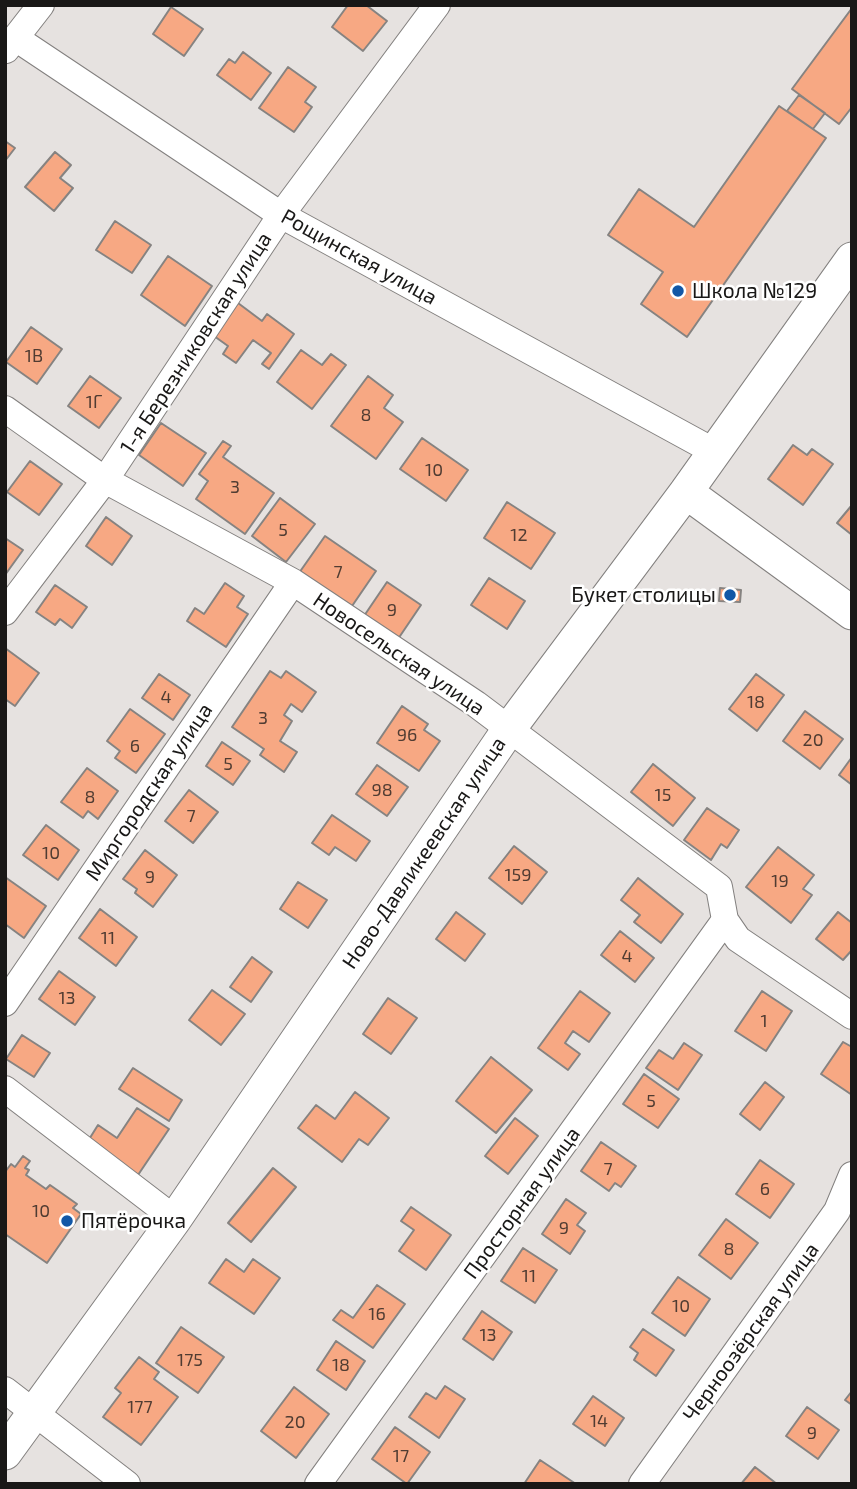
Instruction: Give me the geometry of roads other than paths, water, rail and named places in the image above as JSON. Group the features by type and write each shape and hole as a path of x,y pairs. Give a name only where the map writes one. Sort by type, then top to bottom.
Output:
{"street":[{"path":"11,45 41,5"},
{"name":"1-я Березниковская улица","path":"5,612 105,480 281,215 437,5"},
{"name":"Рощинская улица","path":"11,45 281,215 715,453"},
{"name":"Ново-Давликеевская улица","path":"5,1453 175,1219 509,729 715,453 852,259"},
{"name":"Новосельская улица","path":"5,408 105,480 293,582 509,729 719,887 725,920 738,939 852,1016"},
{"path":"686,492 852,613"},
{"name":"Миргородская улица","path":"5,1003 293,582"},
{"name":"Просторная улица","path":"318,1484 725,920"},
{"path":"5,1088 175,1219"},
{"name":"Черноозёрская улица","path":"642,1484 837,1211 852,1175"},
{"path":"5,1390 127,1484"}],"place":[{"name":"Школа №129","path":"678,291"},
{"name":"Букет столицы","path":"730,595"},
{"name":"Пятёрочка","path":"67,1221"}]}
